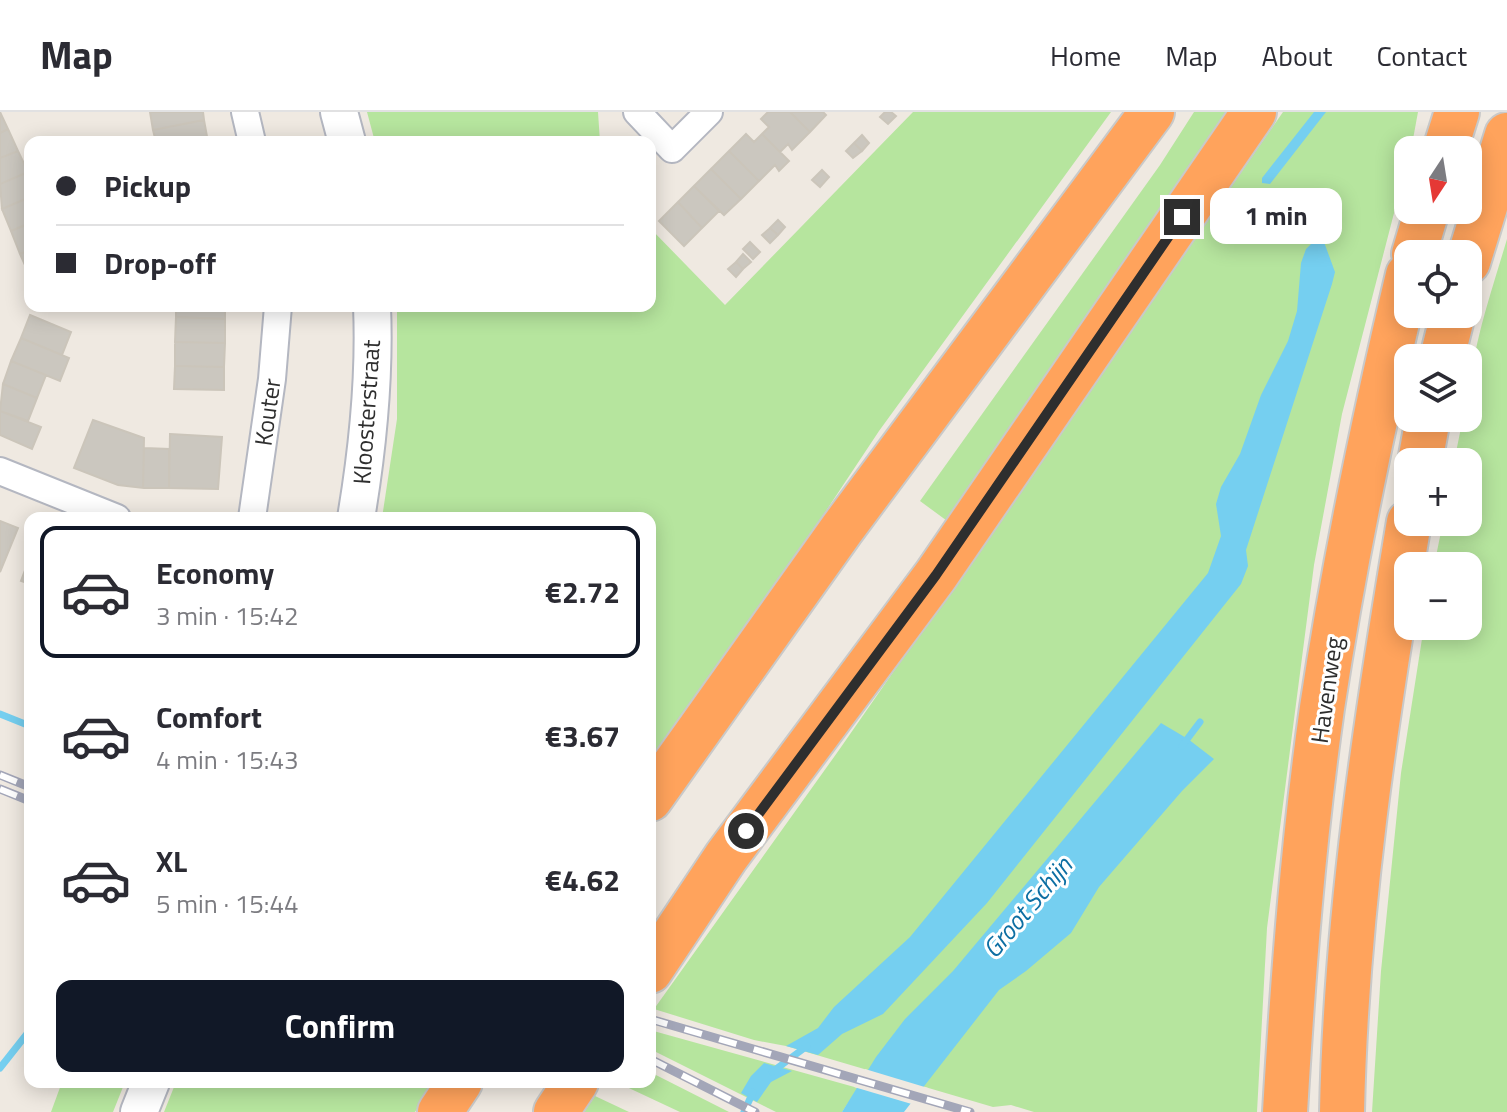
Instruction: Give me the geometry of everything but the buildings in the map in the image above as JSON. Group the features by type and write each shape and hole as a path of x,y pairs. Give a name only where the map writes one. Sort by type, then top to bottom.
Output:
{"highway":[{"path":"656,791 842,529 1152,112"},
{"path":"656,962 726,857 936,575 1254,112"},
{"path":"1449,136 1457,112"},
{"path":"1475,240 1507,135"},
{"name":"Havenweg","path":"1285,1112 1307,840 1322,710 1360,485 1396,328"},
{"path":"1342,1112 1350,967 1376,720 1407,536"},
{"path":"440,1112 456,1088"},
{"path":"556,1112 572,1088"}],"main road":[{"path":"339,112 345,136"},
{"name":"Kloosterstraat","path":"357,512 371,406 372,312"},
{"path":"139,1112 149,1088"}],"street":[{"path":"245,112 251,136"},
{"path":"637,112 672,149 709,112"},
{"name":"Kouter","path":"253,512 272,379 278,312"},
{"path":"0,471 102,512"}],"green space":[{"path":"367,112 598,112 600,136 373,136"},
{"path":"913,112 1111,112 879,431 814,529 656,753 656,512 383,512 397,419 397,312 656,312 656,234 725,305"},
{"path":"1194,112 1237,112 954,526 920,501 1160,165"},
{"path":"1283,112 1418,112 1414,136 1394,136 1394,213 1342,414 1314,565 1267,928 1257,1112 1034,1112 1011,1105 993,1107 786,1046 754,1040 656,1010 839,750"},
{"path":"1507,239 1507,1112 1372,1112 1381,971 1401,773 1422,640 1482,640 1482,552 1437,552 1440,536 1482,536 1482,448 1457,448 1460,432 1482,432 1482,344 1478,344"},
{"path":"656,1032 858,1088 842,1112 776,1112 656,1052"},
{"path":"656,1075 729,1112 680,1112 629,1088 656,1088"},
{"path":"60,1088 123,1088 113,1112 51,1112"},
{"path":"174,1088 430,1088 415,1112 164,1112"},
{"path":"595,1096 629,1112 584,1112"}],"water":[{"path":"1314,112 1326,112 1270,184 1262,183 1262,178"},
{"path":"1313,242 1324,242 1335,272 1246,550 1248,566 1241,584 987,903 883,1014 842,1034 818,1055 786,1046 818,1028 834,1007 910,937 1208,573 1221,536 1216,504 1221,487 1240,454 1261,395 1288,341 1297,311 1301,263 1306,249"},
{"path":"1161,723 1214,759 1182,791 1099,887 1071,933 999,990 904,1112 842,1112 876,1057 905,1019 953,971"},
{"path":"764,1063 792,1071 771,1082 757,1102 741,1093 751,1076"}],"pier":[{"path":"865,1069 928,1088 915,1105 854,1087"}],"waterway":[{"path":"0,714 24,724"},
{"name":"Groot Schijn","path":"1182,746 1200,722"},
{"path":"0,1068 24,1038"},
{"path":"772,1072 807,1046"},
{"path":"744,1112 753,1092"}],"railway":[{"path":"0,775 24,785"},
{"path":"0,789 24,799"},
{"path":"656,1021 970,1112"},
{"path":"656,1062 755,1112"}],"route":[{"path":"746,831 936,575 1182,217"}]}
